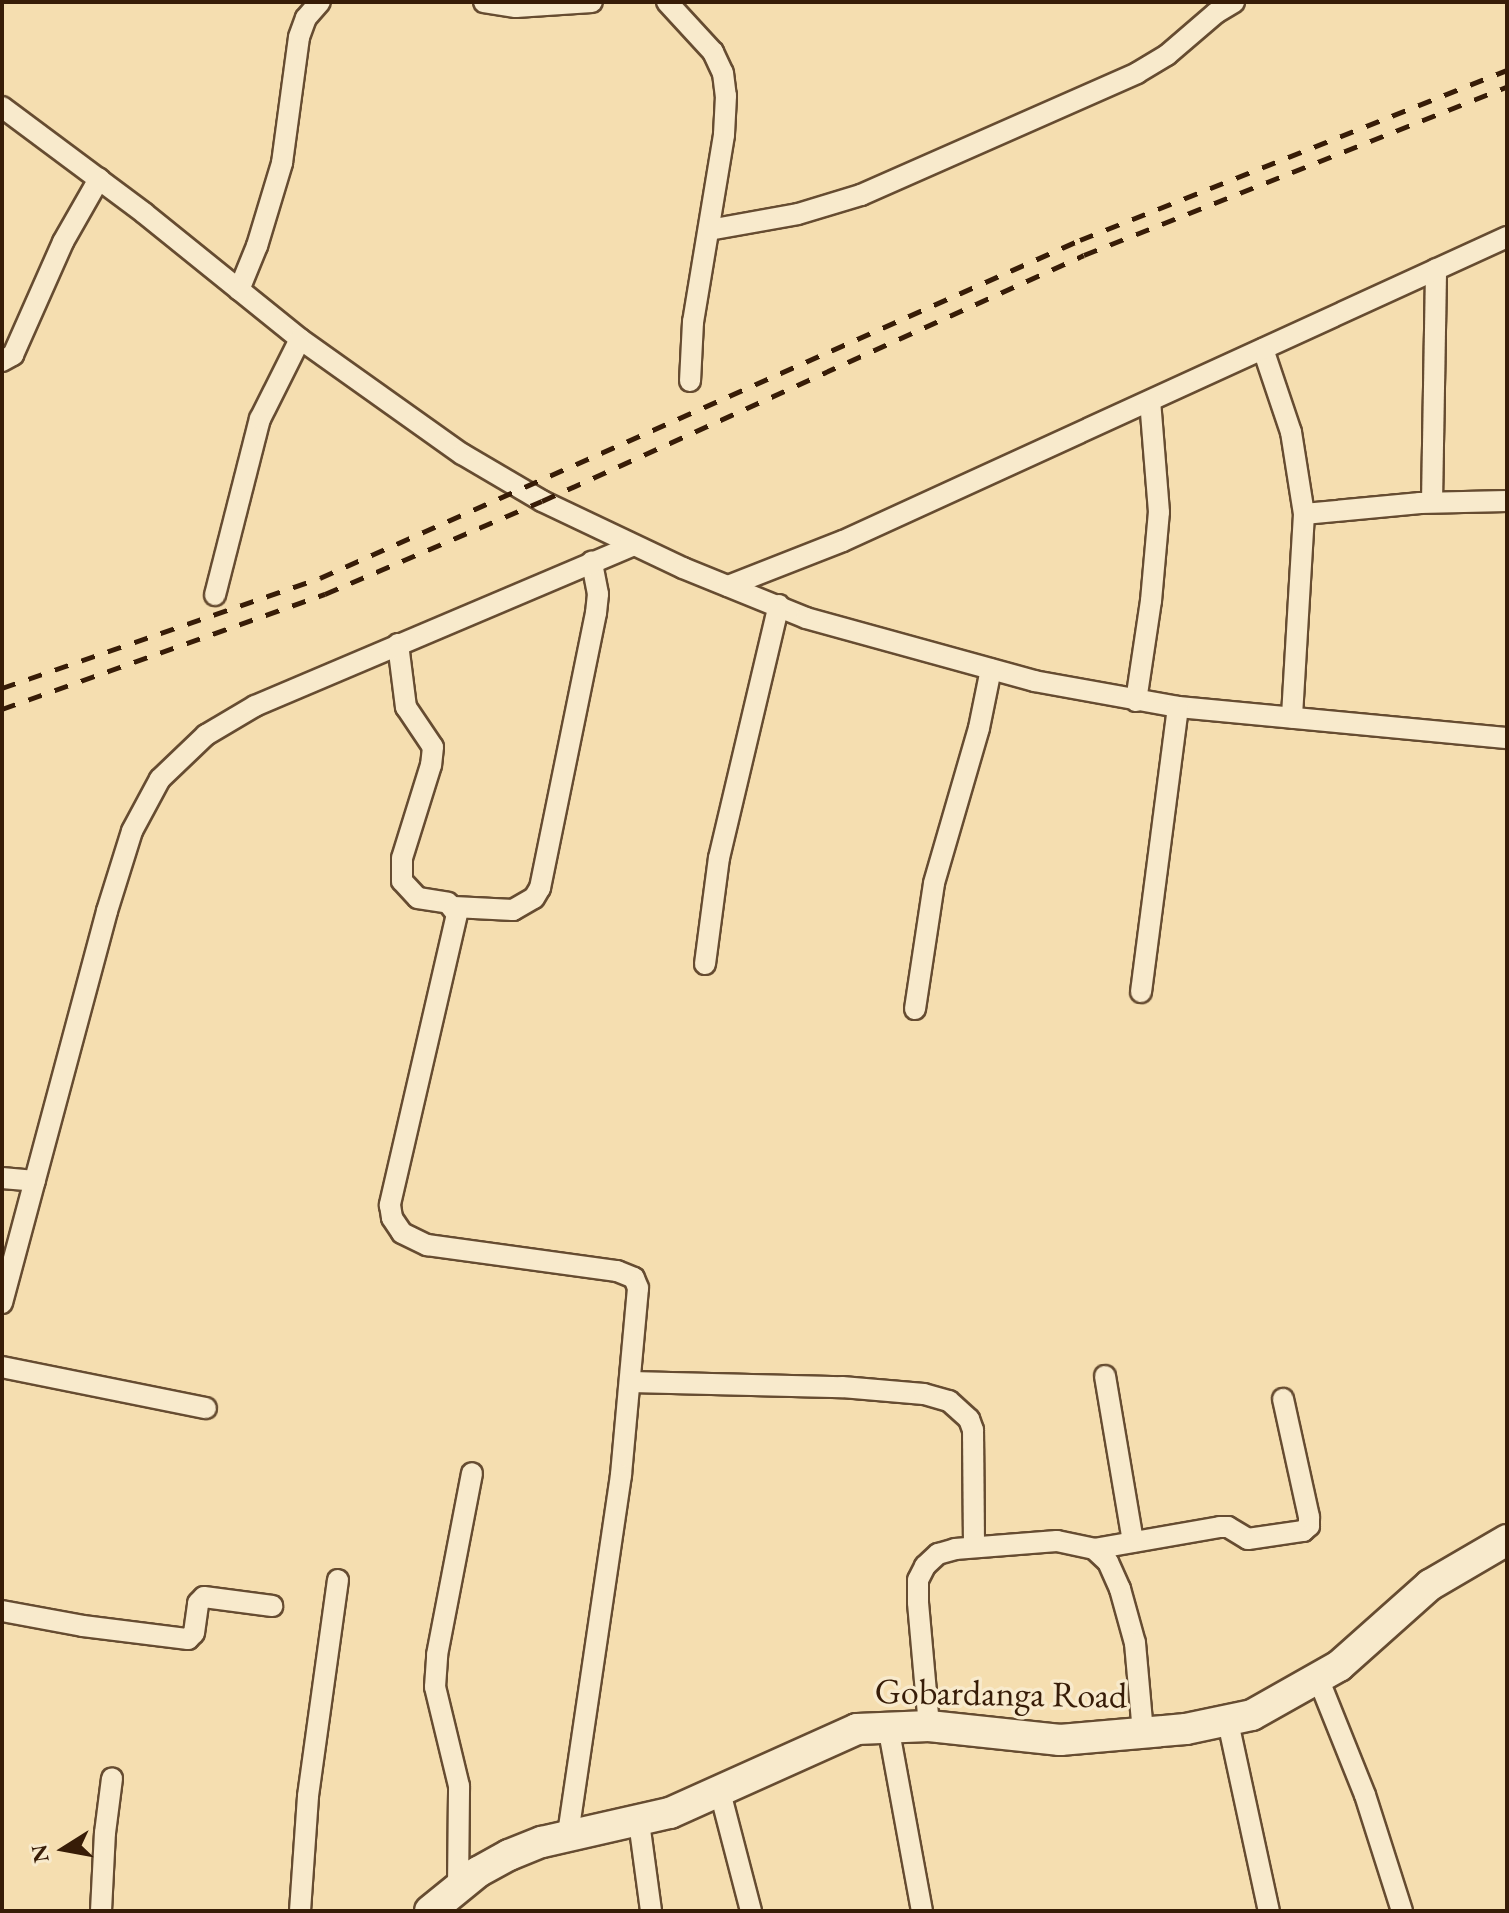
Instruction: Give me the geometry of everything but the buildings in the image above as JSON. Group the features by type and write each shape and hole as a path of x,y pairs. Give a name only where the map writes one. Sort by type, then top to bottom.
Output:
{"main road":[{"name":"Gobardanga Road","path":"430,1911 478,1872 509,1855 568,1836 639,1822 720,1792 857,1729 929,1726 1031,1739 1143,1733 1228,1722 1274,1705 1318,1678 1365,1646 1407,1603 1430,1585 1507,1540"}],"street":[{"path":"239,290 257,246 282,163 299,37 318,2"},
{"path":"484,2 544,7 592,2"},
{"path":"667,2 713,52 723,73 724,135 693,322 690,381"},
{"path":"709,230 798,214 861,195 1137,73 1167,55 1216,13 1234,2"},
{"path":"2,107 99,179 300,339 462,454 542,501 632,546 806,618 991,669 1136,701 1507,738"},
{"path":"2,361 13,355 63,242 99,179"},
{"path":"728,586 843,541 1507,237"},
{"path":"1432,502 1436,269"},
{"path":"215,595 260,419 300,339"},
{"path":"1263,349 1291,432 1304,514 1292,718"},
{"path":"1136,701 1151,601 1159,512 1150,401"},
{"path":"1304,514 1432,502 1507,501"},
{"path":"2,1303 107,911 132,831 160,779 206,735 231,718 632,546"},
{"path":"398,644 406,707 433,747 431,765 402,858 402,881 418,898 454,907 513,910 534,898 540,888 596,613 598,594 592,562"},
{"path":"705,964 719,858 779,605"},
{"path":"915,1009 934,883 979,728 991,669"},
{"path":"1141,992 1178,707"},
{"path":"454,907 456,923 390,1205 392,1218 402,1233 427,1245 617,1271 634,1278 639,1301 621,1475 568,1836"},
{"path":"2,1178 35,1181"},
{"path":"2,1367 206,1408"},
{"path":"1105,1376 1133,1542"},
{"path":"631,1382 842,1387 924,1394 949,1401 969,1419 973,1430 974,1546"},
{"path":"929,1726 918,1580 925,1566 938,1554 974,1546 1057,1541 1094,1549 1220,1527 1228,1527 1241,1537 1256,1539 1303,1531 1309,1526 1283,1399"},
{"path":"458,1888 459,1786 435,1687 437,1655 472,1473"},
{"path":"1094,1549 1108,1562 1127,1611 1135,1643 1143,1733"},
{"path":"300,1911 308,1796 338,1580"},
{"path":"2,1611 97,1628 188,1639 194,1633 198,1603 204,1597 272,1606"},
{"path":"1318,1678 1365,1795 1402,1911"},
{"path":"1228,1722 1269,1911"},
{"path":"888,1726 922,1911"},
{"path":"101,1911 105,1833 112,1778"},
{"path":"720,1792 751,1911"},
{"path":"639,1822 651,1911"}],"railway":[{"path":"2,688 320,578 1080,240 1507,70"},
{"path":"2,709 325,594 542,501 1084,255 1507,87"}]}
